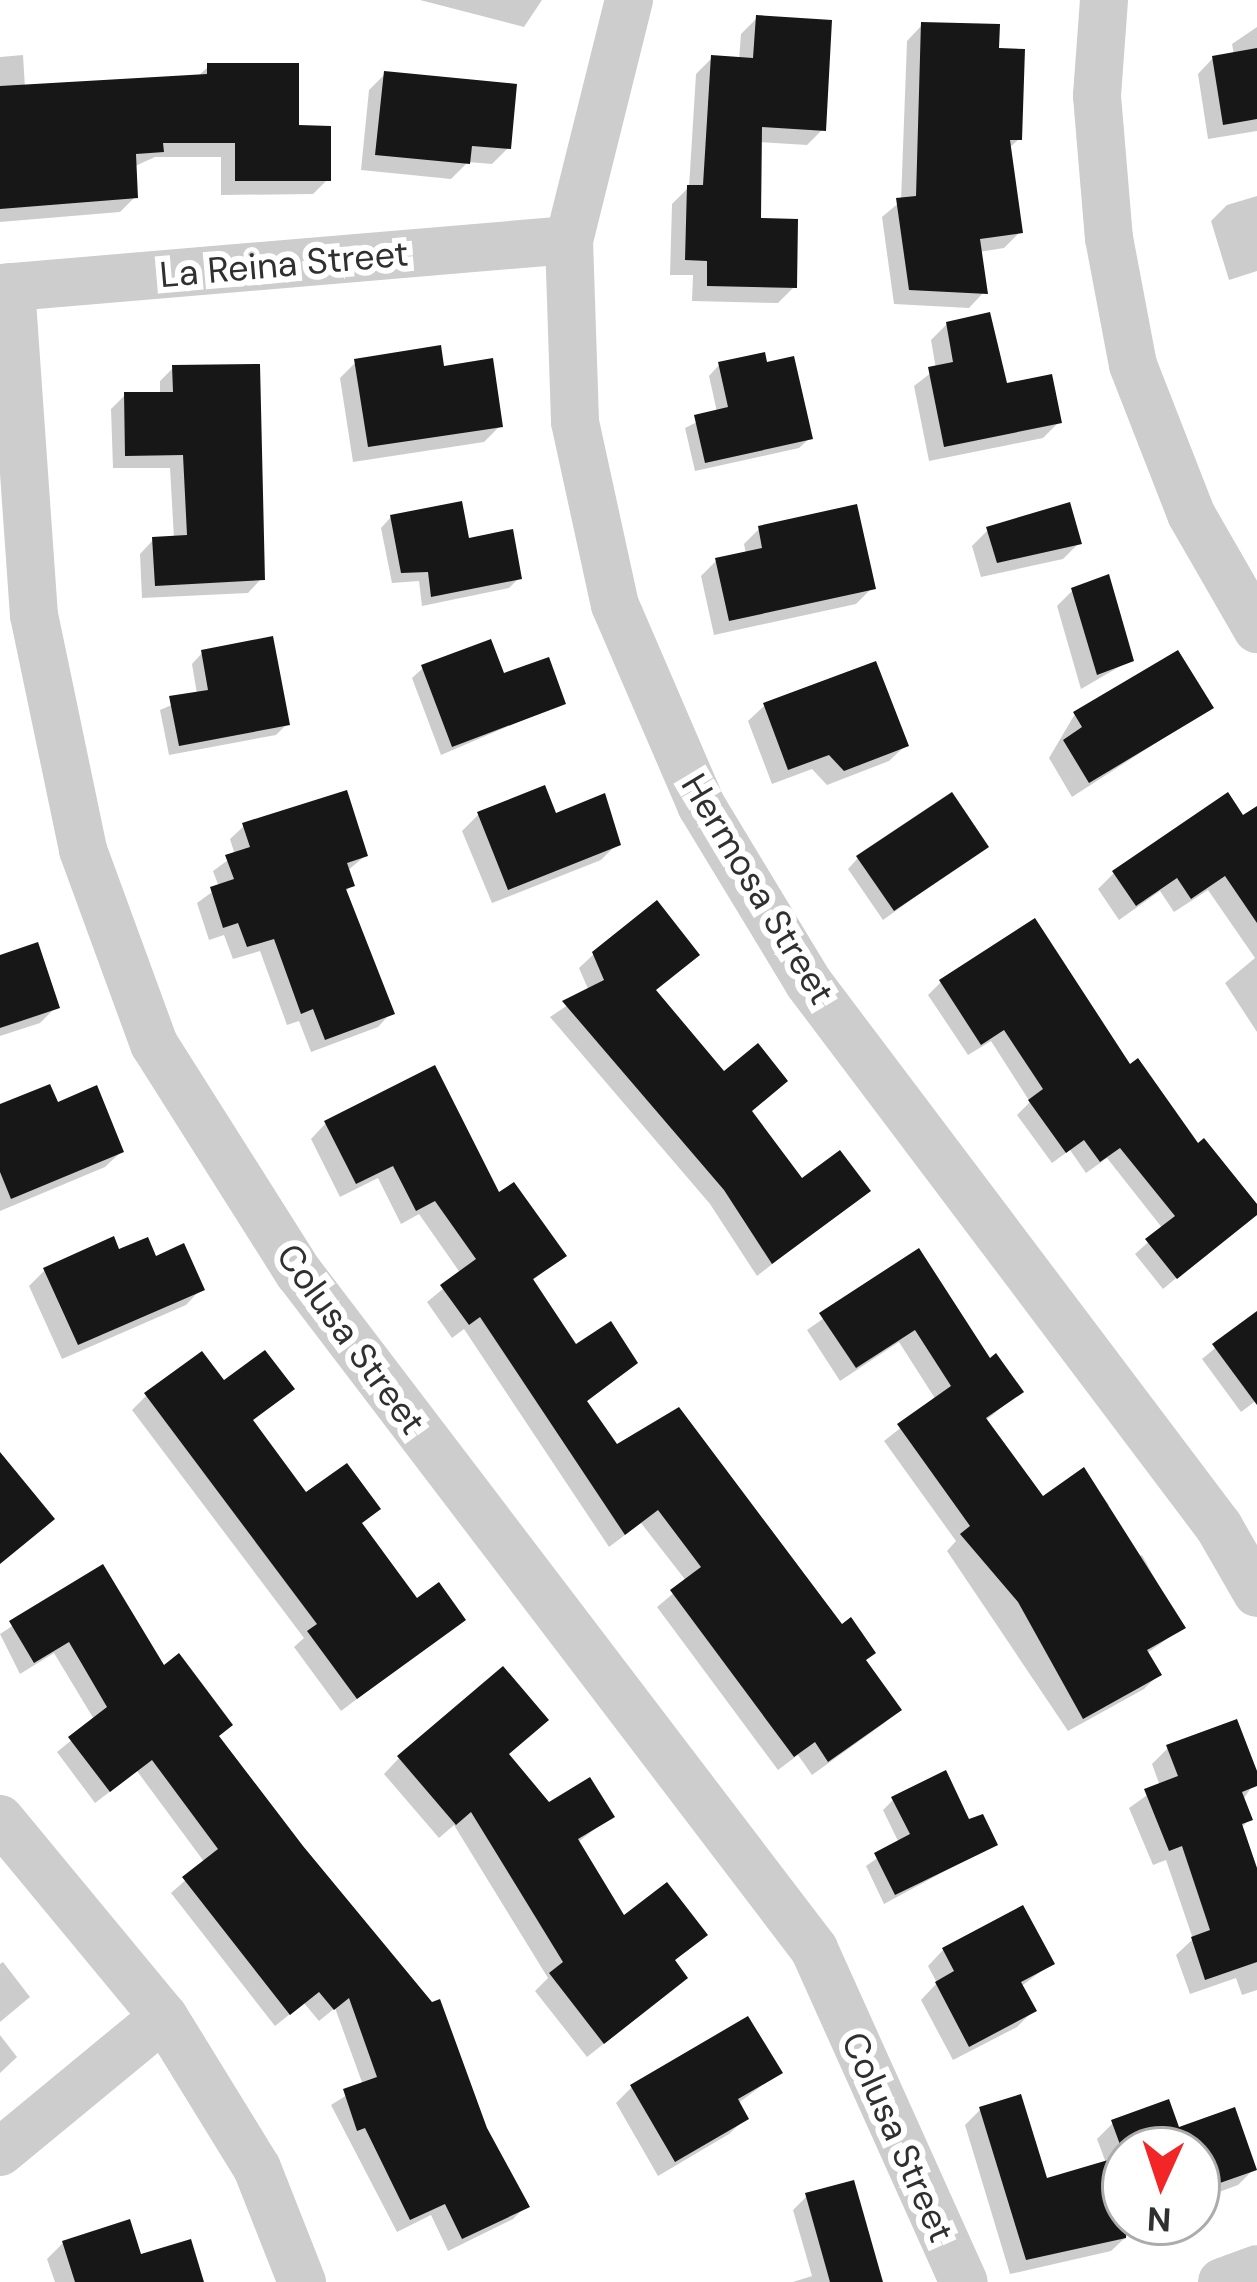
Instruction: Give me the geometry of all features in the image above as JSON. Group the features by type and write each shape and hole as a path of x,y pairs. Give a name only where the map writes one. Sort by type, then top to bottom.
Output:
{"street":[{"name":"Hermosa Street","path":"629,0 569,240 575,422 590,513 615,604 701,805 808,982 1219,1527 1257,1593"},
{"path":"1103,0 1097,97 1109,238 1133,365 1191,514 1257,629"},
{"name":"La Reina Street","path":"5,287 569,240"},
{"name":"Colusa Street","path":"5,287 34,615 83,850 154,1045 299,1273 814,1949 964,2282"},
{"path":"0,1819 164,2017 257,2168 302,2282"},
{"path":"0,2152 164,2017"},
{"path":"1222,2282 1257,2270"}],"building":[{"path":"756,15 832,20 826,131 762,127 761,218 798,219 797,288 707,286 707,261 685,260 687,185 703,185 711,55 753,58"},
{"path":"921,22 1000,24 999,48 1025,49 1022,140 1010,140 1023,233 980,239 988,294 909,290 896,198 916,196"},
{"path":"1257,48 1257,119 1223,125 1212,56"},
{"path":"207,63 299,63 299,125 331,126 331,181 235,181 235,143 163,143 164,152 136,154 138,198 0,209 0,86 207,74"},
{"path":"384,71 517,84 511,149 472,146 470,164 375,155"},
{"path":"990,312 1007,383 1052,374 1062,423 944,447 928,367 953,362 946,322"},
{"path":"441,345 444,366 493,358 503,427 368,447 354,359"},
{"path":"765,352 767,362 794,356 813,439 705,463 694,415 728,407 718,362"},
{"path":"260,364 265,580 155,586 152,537 187,535 183,455 125,456 124,392 173,392 172,365"},
{"path":"462,501 469,538 513,529 522,579 431,597 428,572 401,573 390,515"},
{"path":"1070,502 1082,544 997,563 986,527"},
{"path":"857,504 876,589 729,621 715,558 762,548 758,526"},
{"path":"1109,574 1134,661 1097,675 1071,588"},
{"path":"273,636 290,725 179,746 169,696 208,690 201,650"},
{"path":"491,639 504,673 549,657 566,704 452,747 421,665"},
{"path":"1178,650 1214,708 1089,783 1063,740 1082,727 1073,712"},
{"path":"876,661 909,746 844,771 829,755 788,770 763,703"},
{"path":"545,785 556,813 605,793 621,845 508,890 477,812"},
{"path":"347,790 368,856 347,863 355,886 346,889 395,1014 325,1040 313,1009 301,1014 274,939 247,947 238,923 223,928 210,887 234,879 225,855 250,847 242,823"},
{"path":"952,792 989,847 894,911 856,856"},
{"path":"1228,792 1243,815 1257,806 1257,923 1225,876 1191,899 1177,878 1136,906 1112,871"},
{"path":"657,900 700,955 656,990 724,1071 758,1043 788,1081 752,1111 802,1178 840,1150 871,1191 772,1264 724,1190 562,1001 604,980 592,952"},
{"path":"1035,918 1130,1064 1138,1058 1198,1143 1204,1138 1257,1204 1257,1215 1177,1279 1145,1239 1175,1216 1120,1148 1100,1162 1084,1140 1066,1153 1028,1100 1043,1089 1004,1030 981,1045 939,980"},
{"path":"38,942 60,1008 0,1028 0,955"},
{"path":"435,1065 499,1192 514,1182 567,1256 533,1279 576,1344 611,1321 638,1363 587,1401 617,1444 679,1407 842,1624 851,1617 876,1653 866,1660 902,1710 828,1762 815,1742 794,1757 670,1590 701,1567 658,1510 625,1535 480,1317 469,1325 440,1285 476,1259 435,1201 416,1211 393,1166 356,1184 324,1121"},
{"path":"50,1084 58,1102 97,1085 124,1152 11,1199 0,1172 0,1104"},
{"path":"114,1236 119,1249 148,1237 156,1256 184,1243 205,1290 78,1345 43,1268"},
{"path":"919,1248 990,1358 996,1353 1024,1392 986,1418 1043,1496 1084,1467 1186,1628 1147,1650 1162,1675 1083,1719 1018,1602 960,1534 970,1526 897,1424 951,1386 915,1330 856,1368 819,1313"},
{"path":"1257,1311 1257,1405 1212,1344"},
{"path":"265,1350 295,1389 253,1420 306,1492 347,1463 381,1509 362,1523 417,1598 439,1582 466,1620 357,1699 307,1631 317,1624 144,1393 202,1351 224,1380"},
{"path":"0,1452 55,1519 0,1564"},
{"path":"103,1564 164,1665 179,1653 233,1725 219,1736 303,1846 432,2002 440,1999 487,2128 530,2207 462,2239 445,2204 410,2220 365,2128 357,2131 343,2089 377,2077 349,1998 334,2010 319,1992 290,2015 182,1877 218,1849 152,1760 110,1792 68,1737 107,1707 69,1642 34,1663 9,1621"},
{"path":"503,1666 549,1720 509,1754 549,1802 590,1777 615,1817 578,1839 624,1915 667,1882 708,1935 675,1960 688,1978 604,2044 549,1973 563,1962 471,1812 456,1825 397,1756"},
{"path":"1237,1719 1257,1771 1257,1786 1242,1792 1253,1820 1242,1824 1257,1868 1257,1962 1205,1980 1191,1937 1210,1930 1182,1846 1169,1851 1144,1789 1178,1776 1166,1745"},
{"path":"946,1770 969,1819 983,1814 998,1845 895,1895 874,1853 910,1834 891,1797"},
{"path":"1023,1905 1055,1964 1021,1982 1037,2011 969,2047 935,1982 954,1971 942,1948"},
{"path":"748,2016 783,2073 738,2099 749,2119 675,2162 630,2085"},
{"path":"1021,2094 1047,2178 1101,2162 1101,2244 1026,2260 979,2107"},
{"path":"1169,2099 1179,2126 1113,2126 1111,2120"},
{"path":"1235,2107 1257,2170 1221,2183 1221,2126 1182,2126"},
{"path":"854,2180 883,2282 830,2282 805,2193"},
{"path":"130,2219 141,2254 191,2239 204,2282 75,2282 62,2241"}]}
